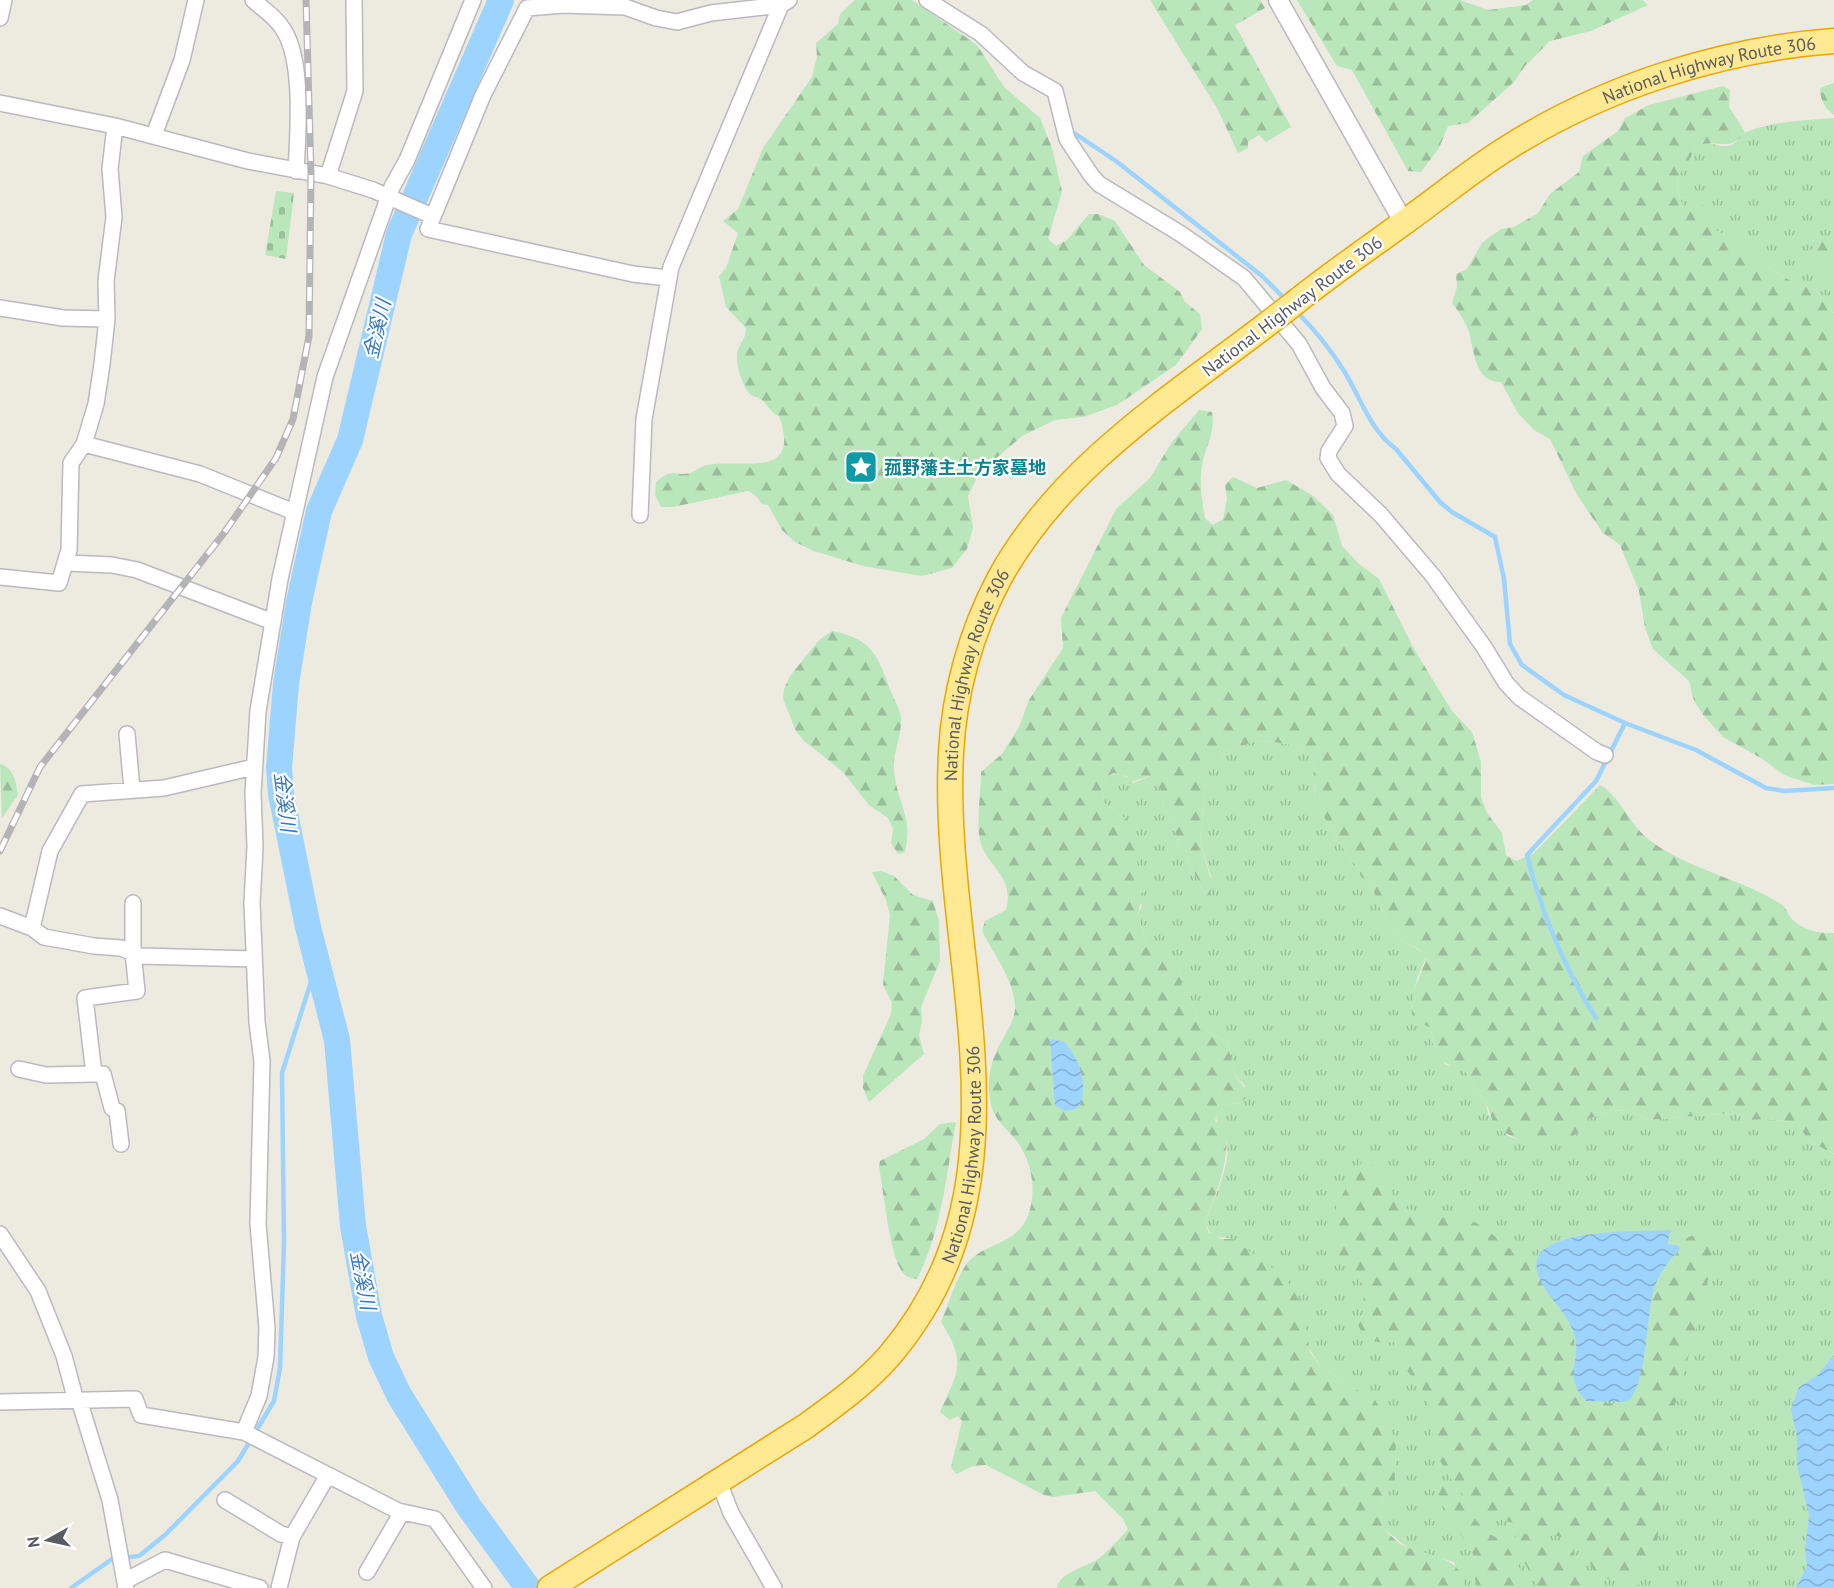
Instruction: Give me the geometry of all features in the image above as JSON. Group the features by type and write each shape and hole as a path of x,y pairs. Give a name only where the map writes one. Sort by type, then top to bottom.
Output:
{"highway":[{"name":"National Highway Route 306","path":"555,1585 806,1426 873,1373 903,1338 932,1296 958,1232 970,1184 975,1115 954,874 951,753 958,692 984,612 999,579 1043,513 1085,468 1117,440 1296,302 1508,147 1595,103 1714,61 1834,41"}],"street":[{"path":"0,18 4,0"},
{"path":"154,135 182,60 196,0"},
{"path":"253,0 278,22 289,38 293,54 299,116 296,171"},
{"path":"328,176 355,91 354,0"},
{"path":"246,1433 259,1396 266,1357 267,1328 258,1224 262,1061 257,1022 254,959 258,711 294,512 325,377 391,197 473,0"},
{"path":"927,0 981,34 1023,73 1055,92 1067,139 1084,168 1099,184 1181,234 1244,278 1299,344 1323,388 1344,417 1345,426 1329,451 1332,467 1381,515 1433,576 1513,691 1597,752 1605,755"},
{"path":"1278,0 1404,223"},
{"path":"668,278 633,274 428,229 430,214 483,95 527,8 563,5 625,7 656,18 677,22 711,13 784,2"},
{"path":"640,515 644,418 668,278 784,2"},
{"path":"0,103 115,126 190,144 191,148 328,176 391,197 430,214"},
{"path":"0,577 59,583 67,563 71,463 84,444 96,404 107,319 106,281 114,217 111,168 115,126"},
{"path":"0,308 63,318 107,319"},
{"path":"84,444 200,474 294,512"},
{"path":"67,563 112,565 137,570 273,622"},
{"path":"127,734 132,789"},
{"path":"32,928 50,851 82,794 164,788 256,771"},
{"path":"94,1074 85,998 137,991 133,952 133,903"},
{"path":"0,916 32,928 44,937 121,948 167,959 254,959"},
{"path":"19,1069 46,1075 103,1074 112,1108 117,1111 121,1144"},
{"path":"0,1234 38,1291 64,1356 105,1482 125,1579 165,1560 260,1588"},
{"path":"0,1402 135,1399 141,1415 246,1433 402,1512 435,1519 484,1588"},
{"path":"279,1588 292,1537 328,1475"},
{"path":"719,1482 731,1513 774,1588"},
{"path":"225,1500 281,1534 292,1537"},
{"path":"367,1572 402,1512"}],"green space":[{"path":"855,0 912,0 977,45 1004,87 1040,118 1052,148 1062,191 1048,239 1056,246 1067,240 1089,214 1098,214 1115,221 1144,265 1180,292 1185,302 1200,314 1202,329 1176,365 1117,405 1083,417 1055,420 1022,436 979,473 968,496 973,528 967,549 952,568 922,576 863,566 814,551 795,542 782,530 768,505 762,504 748,491 673,507 661,507 655,495 656,482 666,475 690,473 707,465 765,462 776,458 783,450 784,436 779,416 761,399 750,394 740,373 737,355 746,328 726,307 719,276 726,268 738,233 723,221 738,209 763,148 812,77 817,57 816,43 838,24 840,14"},
{"path":"1150,0 1260,0 1265,8 1235,25 1291,127 1266,142 1259,135 1248,142 1248,148 1238,153 1217,108"},
{"path":"1297,0 1460,0 1488,10 1526,5 1533,0 1642,0 1648,5 1591,31 1550,41 1525,66 1514,82 1468,123 1448,126 1439,148 1421,172 1408,171 1352,70 1337,66"},
{"path":"1834,83 1834,115 1824,103 1820,88"},
{"path":"1723,86 1730,90 1729,107 1745,132 1739,139 1728,144 1710,143 1695,147 1678,179 1683,208 1690,209 1703,205 1712,216 1716,230 1751,250 1768,267 1783,277 1818,292 1834,313 1834,784 1814,785 1784,775 1761,758 1723,737 1704,716 1694,701 1689,681 1653,649 1645,628 1639,591 1620,545 1603,533 1577,495 1550,439 1534,430 1518,413 1501,382 1492,381 1481,371 1474,356 1469,332 1452,303 1457,287 1456,274 1467,269 1482,243 1501,229 1514,227 1538,213 1550,194 1579,172 1583,156 1618,131 1625,118 1649,105"},
{"path":"1834,118 1834,313 1818,292 1783,277 1768,267 1751,250 1715,230 1712,216 1683,208 1678,179 1695,147 1705,144 1731,145 1746,132 1770,125"},
{"path":"276,191 294,193 286,259 265,255"},
{"path":"1824,241 1834,248 1834,283 1809,253 1812,248"},
{"path":"1199,410 1212,412 1213,419 1201,473 1205,518 1213,525 1223,519 1227,499 1225,485 1233,477 1257,488 1286,480 1312,495 1333,515 1342,546 1359,564 1379,579 1414,649 1452,711 1472,732 1481,762 1481,797 1487,813 1502,833 1506,855 1516,861 1534,853 1600,785 1614,797 1644,836 1667,852 1766,895 1783,906 1796,923 1806,929 1834,933 1834,1154 1809,1141 1797,1123 1766,1119 1750,1120 1733,1113 1648,1120 1628,1110 1612,1111 1588,1119 1574,1136 1546,1143 1522,1141 1495,1128 1486,1102 1474,1088 1467,1073 1439,1060 1434,1050 1431,1028 1413,1019 1413,994 1427,956 1403,941 1392,929 1371,883 1361,877 1357,866 1350,859 1319,809 1315,799 1313,760 1308,753 1293,745 1259,740 1227,751 1218,763 1210,768 1205,780 1200,842 1212,883 1210,895 1206,896 1186,856 1178,847 1173,822 1164,809 1160,788 1149,776 1129,783 1127,776 1114,773 1107,776 1101,787 1104,803 1126,819 1132,832 1143,894 1138,914 1145,940 1164,947 1180,971 1182,988 1190,997 1199,1023 1228,1043 1235,1075 1247,1091 1245,1099 1239,1103 1219,1105 1215,1121 1226,1129 1227,1141 1221,1177 1205,1223 1209,1233 1222,1239 1233,1239 1283,1276 1302,1305 1310,1352 1320,1366 1354,1389 1371,1394 1396,1440 1395,1482 1383,1497 1381,1514 1383,1528 1405,1547 1436,1556 1453,1564 1463,1578 1464,1588 1057,1588 1059,1582 1068,1574 1098,1559 1118,1540 1128,1529 1123,1519 1095,1491 1053,1497 1044,1495 986,1465 973,1466 956,1474 951,1467 962,1421 958,1416 950,1420 940,1412 957,1367 954,1348 941,1322 957,1281 970,1260 1009,1238 1022,1227 1030,1209 1033,1190 1028,1161 1019,1144 993,1111 990,1096 989,1080 992,1065 997,1050 1013,1020 1015,1005 1007,976 982,931 985,921 1006,910 1008,897 1003,878 981,845 978,819 981,772 1002,754 1019,727 1029,700 1063,648 1061,618 1116,509 1150,478 1172,442"},
{"path":"832,631 857,639 872,651 882,668 901,718 894,772 906,820 905,852 898,854 891,843 893,829 888,818 869,805 842,771 803,740 796,731 783,699 784,689 790,676 819,640"},
{"path":"1259,740 1293,745 1308,753 1313,760 1315,799 1319,809 1350,859 1357,866 1361,877 1371,883 1392,929 1403,941 1427,956 1417,978 1411,1009 1431,1028 1434,1050 1446,1065 1459,1067 1467,1073 1474,1088 1486,1102 1488,1114 1508,1136 1522,1141 1542,1142 1574,1136 1588,1119 1612,1111 1628,1110 1648,1120 1733,1113 1750,1120 1766,1119 1797,1123 1809,1141 1834,1154 1834,1588 1464,1588 1454,1562 1408,1548 1383,1528 1381,1514 1383,1497 1395,1482 1396,1440 1371,1394 1354,1389 1320,1366 1253,1256 1233,1239 1212,1236 1205,1223 1220,1183 1228,1152 1226,1137 1216,1117 1219,1105 1239,1103 1245,1086 1235,1075 1228,1043 1199,1023 1190,997 1182,988 1180,971 1154,945 1145,940 1138,914 1142,906 1113,809 1104,803 1101,787 1107,776 1111,775 1125,776 1133,783 1150,776 1160,787 1164,809 1173,822 1178,847 1186,856 1206,896 1211,876 1200,842 1205,780 1210,768 1218,763 1227,751"},
{"path":"0,764 11,772 18,795 2,818"},
{"path":"881,871 894,876 913,895 933,901 939,921 940,961 921,1007 922,1022 919,1035 924,1054 869,1102 863,1088 863,1076 891,1014 892,1003 883,985 890,915 886,900 872,872"},
{"path":"956,1122 938,1222 917,1279 910,1278 901,1270 893,1249 879,1167 880,1161 924,1139 940,1124"},
{"path":"1362,1161 1382,1169 1397,1205 1437,1219 1458,1214 1484,1227 1508,1248 1531,1254 1536,1268 1574,1333 1573,1382 1593,1402 1616,1403 1629,1400 1634,1393 1642,1367 1651,1302 1660,1275 1680,1250 1679,1246 1682,1242 1690,1236 1700,1234 1714,1238 1706,1293 1673,1412 1663,1472 1657,1546 1644,1568 1628,1581 1604,1578 1594,1571 1586,1556 1571,1540 1499,1519 1488,1524 1449,1477 1434,1444 1430,1408 1422,1388 1398,1358 1394,1342 1372,1340 1364,1335 1358,1324 1363,1313 1364,1285 1334,1255 1333,1228 1336,1208"},
{"path":"1441,1485 1445,1485 1452,1491 1485,1531 1505,1543 1531,1588 1476,1588 1473,1554 1441,1502 1438,1493"},
{"path":"1523,1533 1570,1549 1588,1575 1605,1587 1640,1585 1641,1588 1539,1588 1513,1543 1514,1537"}],"water":[{"path":"1050,1039 1065,1042 1079,1065 1083,1090 1079,1108 1066,1111 1055,1106"},
{"path":"1672,1230 1668,1244 1679,1246 1680,1249 1664,1269 1655,1287 1642,1367 1634,1394 1627,1402 1586,1401 1575,1383 1574,1333 1540,1278 1537,1270 1539,1256 1550,1245 1591,1234"},
{"path":"1834,1355 1834,1588 1796,1588 1807,1566 1805,1550 1809,1515 1797,1464 1797,1437 1791,1409 1799,1387 1818,1375"}],"waterway":[{"name":"金溪川","path":"501,0 399,234 350,440 319,511 299,602 286,684 279,768 281,794 308,927 337,1040 353,1226 369,1316 381,1357 399,1395 469,1507 528,1588"},
{"path":"1074,133 1116,161 1262,276 1287,301"},
{"path":"1297,312 1339,363 1372,423 1440,502 1452,512 1495,537 1504,579 1510,644 1522,665 1564,695 1625,723 1696,750 1766,788 1784,791 1834,788"},
{"path":"1596,1018 1574,981 1555,939 1539,897 1527,855 1596,781 1625,723"},
{"path":"71,1588 112,1559 139,1556 165,1535 238,1461 274,1401 280,1368 284,1243 282,1073 316,966"}],"railway":[{"path":"0,851 40,767 224,533 276,458 293,419 309,336 311,173 306,0"}],"place":[{"name":"菰野藩主土方家墓地","path":"861,467"}]}
